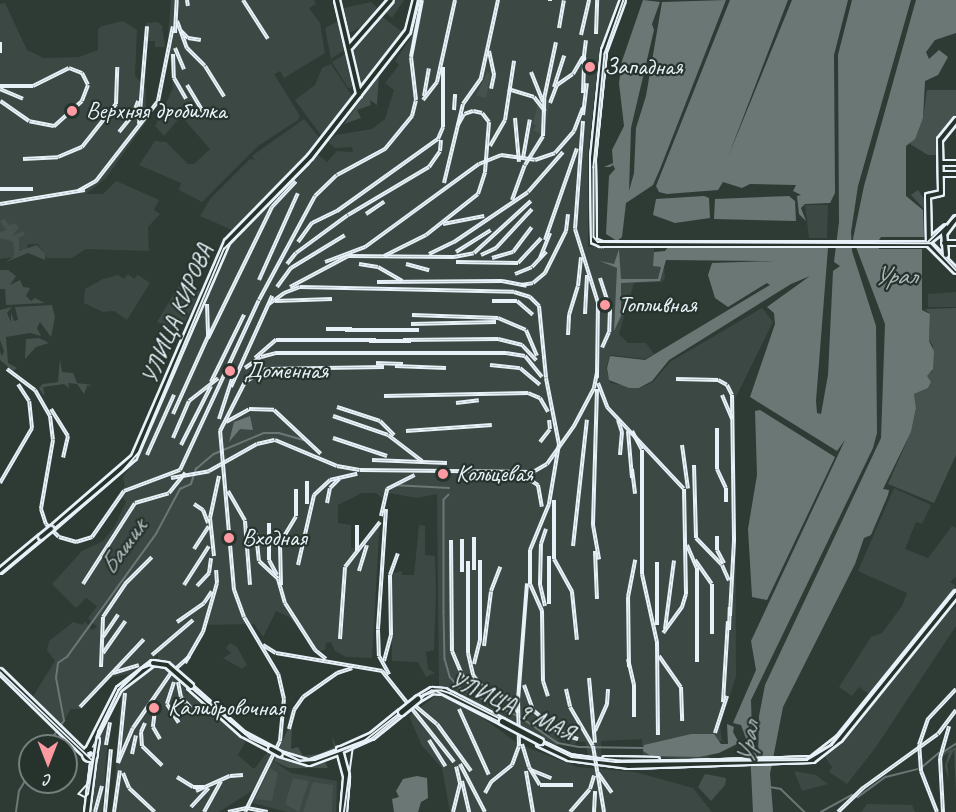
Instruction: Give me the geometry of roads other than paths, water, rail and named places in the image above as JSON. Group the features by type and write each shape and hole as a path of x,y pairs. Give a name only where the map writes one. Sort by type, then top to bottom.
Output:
{"main road":[{"path":"338,0 360,93"},
{"path":"338,0 360,93"},
{"path":"350,47 391,0"},
{"name":"УЛИЦА КИРОВА","path":"0,571 134,457 226,242 304,164 360,93 409,30 416,0"},
{"path":"622,0 604,51 593,158 594,241 929,243 956,269"},
{"path":"929,243 928,196 941,193 940,140 956,120"},
{"path":"941,163 956,163"},
{"path":"941,174 956,174"},
{"path":"929,243 956,216"},
{"path":"956,216 944,242 945,254 956,269"},
{"path":"929,236 944,242 956,243"},
{"path":"934,247 944,242"},
{"name":"УЛИЦА 9 МАЯ","path":"153,664 166,667 240,732 280,753 309,761 340,751 371,736 432,690 444,691 540,742 570,754 605,759 778,761 809,758 827,747 956,592"},
{"path":"87,812 94,756 100,732 120,690 153,664"},
{"path":"86,753 118,689 153,664"},
{"path":"0,671 86,753 93,766"},
{"path":"86,753 95,751"},
{"path":"340,751 346,776 343,812"},
{"path":"86,753 94,756"}],"water":[{"path":"643,0 660,2 652,24 654,30 631,128 629,191 634,173 636,128 646,96 662,2 726,0 653,185 626,203 622,237 617,241 606,234 609,176 615,169 613,165 604,167 613,163 612,150 624,126 619,83 622,61"},
{"path":"730,0 788,0 728,157 792,0 848,0 834,55 835,193 830,203 805,204 801,208 806,221 799,214 797,196 801,195 793,191 796,185 750,184 742,188 723,182 718,190 667,194 659,192 656,186"},
{"path":"852,0 911,0 858,186 851,232 852,251 876,326 877,433 873,448 751,700 752,734 757,735 748,744 741,725 733,723 756,670 751,641 845,440 837,451 750,397 775,324 774,313 767,307 810,276 791,284 669,360 652,381 639,388 629,388 609,380 607,368 610,356 645,360 770,285 767,283 728,307 715,298 708,275 712,263 775,261 666,260 660,281 621,283 621,316 614,331 617,268 600,261 614,264 619,249 621,279 658,279 661,267 653,266 654,252 665,251 668,247 828,248 816,401 817,413 821,414 828,375 833,271 840,266 834,262 839,222 838,55"},
{"name":"Урал","path":"916,0 956,0 956,33 935,40 926,52 929,59 939,50 948,57 938,75 925,81 923,118 915,139 906,146 906,196 923,210 924,237 881,237 877,243 879,249 922,249 922,310 930,314 929,341 934,351 933,369 927,376 931,382 928,388 914,394 916,408 911,432 883,489 889,490 888,495 871,535 864,538 855,564 783,707 770,774 773,812 753,812 750,750 755,749 758,760 759,716 765,685 881,438 885,324 853,239 864,186"},
{"path":"704,196 709,198 710,218 675,223 653,215 656,199"},
{"path":"789,196 795,201 796,221 714,219 715,199"},
{"path":"760,410 835,457 767,600 752,597 748,529 757,475 755,411"},
{"path":"250,416 253,430 240,429 229,442 234,422"},
{"path":"727,724 734,727 733,732 739,743 719,753 699,757 651,756 643,751 644,745 691,734 714,734 721,744 728,744"},
{"path":"417,776 427,778 428,798 421,802 418,812 394,812 392,799 399,797 396,791 403,779"}],"waterway":[{"name":"Башик","path":"55,734 64,721 56,678 58,663 67,657 156,534 180,489 191,484 196,469 214,454 264,433 279,433 304,440"},
{"name":"Башик","path":"393,485 449,488"},
{"name":"Башик","path":"449,495 444,500 444,612 445,659 450,677 460,688 522,718 558,743 579,747 643,748"},
{"path":"942,753 956,744"},
{"path":"921,768 939,753"},
{"path":"821,812 852,795 858,797 886,777 917,769"},
{"path":"770,787 781,789 805,812"},
{"name":"Башик","path":"16,812 19,794"}],"tram line":[{"path":"0,574 121,473 139,452 224,249 308,165 410,34 418,0"},
{"path":"624,0 605,54 594,167 594,237 598,242 931,243 956,270"},
{"path":"928,242 956,215"},
{"path":"956,591 831,745 807,759 620,761 573,756 451,694 442,691 432,691 424,695 365,741 315,760 300,761 245,734 169,667 156,663 150,664 143,668 127,681 119,690 99,731 97,737 89,783 79,794 85,797 88,794 97,737 119,690 143,668 156,663 169,668 230,721 250,738 300,761 315,760 371,739 425,695 436,691 572,757 616,762 807,760 832,745 956,591"},
{"path":"0,672 93,761"},
{"path":"344,812 353,746"}],"railway":[{"path":"175,33 177,0"},
{"path":"187,0 188,6"},
{"path":"243,0 268,39"},
{"path":"7,369 35,390 50,416 53,440 41,509 46,524 59,537 76,542 92,537 124,491 180,470 259,300 315,196 337,175 385,149 412,116 416,100 411,57 422,0"},
{"path":"423,100 437,82 455,0"},
{"path":"444,183 463,104 481,78 498,0"},
{"path":"559,28 564,0"},
{"path":"581,35 589,0"},
{"path":"596,34 597,0"},
{"path":"177,21 187,48 205,66 224,97"},
{"path":"139,124 147,26"},
{"path":"78,191 96,181 158,101 173,26"},
{"path":"181,31 188,38 201,40"},
{"path":"583,64 586,40"},
{"path":"0,42 0,53"},
{"path":"512,200 525,165 543,136 544,99 556,42"},
{"path":"175,48 184,69"},
{"path":"489,51 494,75 491,89"},
{"path":"173,54 174,78 186,99"},
{"path":"554,87 564,56"},
{"path":"550,103 557,85 573,74 583,57"},
{"path":"583,93 584,57"},
{"path":"490,146 505,120 514,61"},
{"path":"23,159 58,157 82,147 116,104 117,67"},
{"path":"298,242 312,223 337,211 438,139 443,127 443,67"},
{"path":"0,86 33,86 69,68 82,73 88,85 82,101 54,126 29,121 0,101"},
{"path":"424,96 429,68"},
{"path":"531,72 543,102"},
{"path":"583,115 587,83"},
{"path":"187,85 205,115"},
{"path":"0,89 23,99"},
{"path":"508,89 534,97 545,111"},
{"path":"454,110 455,94"},
{"path":"119,132 133,115 138,101"},
{"path":"325,262 365,247 479,164 501,155 535,160 555,153 574,131 583,108"},
{"path":"384,256 426,235 478,194 485,172 489,122 482,113 473,111 464,114 458,125"},
{"path":"515,118 519,162"},
{"path":"523,158 530,120"},
{"path":"583,121 575,229 598,303 597,378"},
{"path":"287,264 296,253 348,215 429,167 440,151 441,140"},
{"path":"545,240 577,148"},
{"path":"429,254 454,242 528,192 563,152"},
{"path":"208,338 272,207 296,181"},
{"path":"0,189 33,189"},
{"path":"0,204 85,190"},
{"path":"259,280 298,193"},
{"path":"290,287 348,256 454,257 474,253 531,201"},
{"path":"366,214 384,202"},
{"path":"481,255 496,248 532,209"},
{"path":"521,285 533,283 545,273 566,231 568,214"},
{"path":"443,224 484,216"},
{"path":"492,258 513,252 532,227"},
{"path":"456,252 491,230"},
{"path":"540,258 550,233"},
{"path":"277,287 291,268 345,235"},
{"path":"456,262 518,263 541,238"},
{"path":"515,274 532,267 546,252"},
{"path":"568,335 569,315 578,286 581,257"},
{"path":"359,264 378,267 402,281"},
{"path":"406,264 429,270"},
{"path":"585,314 587,275"},
{"path":"600,278 610,309 609,332 602,348"},
{"path":"377,282 502,281 527,286"},
{"path":"269,304 284,293 300,287 514,292 530,297 539,306 546,378 559,444 549,504 530,550 530,584 542,611 543,681 548,696"},
{"path":"231,387 272,296"},
{"path":"275,301 332,299"},
{"path":"492,301 517,301 533,315"},
{"path":"207,304 208,336"},
{"path":"211,382 244,315"},
{"path":"412,315 498,318 526,330 537,356"},
{"path":"411,324 496,322"},
{"path":"326,329 352,329"},
{"path":"173,414 211,330"},
{"path":"345,330 419,330"},
{"path":"403,340 498,339 522,345 536,360"},
{"path":"255,358 276,340 376,340"},
{"path":"369,341 411,341"},
{"path":"245,368 261,357 276,353 506,353 525,356 542,377"},
{"path":"376,363 403,364"},
{"path":"490,365 520,368 540,385"},
{"path":"395,366 446,368"},
{"path":"245,812 280,741 284,699 278,674 244,617 234,590 220,431 245,382 266,369 384,367"},
{"path":"171,478 209,471 257,444 275,440 337,466 360,470 533,472 547,464 574,426 594,388 597,372"},
{"path":"173,438 189,401 218,378"},
{"path":"219,419 232,379"},
{"path":"676,379 718,380 727,385 732,395 734,541 730,616"},
{"path":"598,383 607,407 684,489 686,594 682,607 663,633"},
{"path":"0,483 32,428 29,401 18,384"},
{"path":"181,445 211,386"},
{"path":"597,389 593,525 599,559"},
{"path":"384,396 528,393 540,398 548,412"},
{"path":"147,455 174,395"},
{"path":"722,395 732,419"},
{"path":"456,403 479,400"},
{"path":"337,407 380,421 394,435"},
{"path":"51,409 68,436 63,457"},
{"path":"226,422 249,409 274,410 321,454"},
{"path":"333,416 388,435 422,461"},
{"path":"540,442 550,429 549,420"},
{"path":"573,546 587,420"},
{"path":"618,420 622,432 620,455"},
{"path":"406,431 492,425"},
{"path":"717,428 717,469 726,488 726,502"},
{"path":"628,431 632,478"},
{"path":"632,431 642,450 642,574 657,642 658,735"},
{"path":"333,438 387,456"},
{"path":"682,445 688,489"},
{"path":"372,460 447,463"},
{"path":"694,465 696,538 722,565 729,581"},
{"path":"632,469 635,494"},
{"path":"83,584 135,503 169,493 185,473"},
{"path":"520,473 538,485 542,507"},
{"path":"298,565 314,495 330,480 357,474"},
{"path":"381,516 387,489 415,475"},
{"path":"214,556 210,518 219,476"},
{"path":"327,503 330,488 339,479"},
{"path":"307,481 307,504"},
{"path":"281,585 280,543 296,516 296,489"},
{"path":"228,491 245,521 250,585"},
{"path":"554,500 554,559 572,592 577,640"},
{"path":"194,504 203,510 208,523"},
{"path":"386,509 378,630 379,656 389,674"},
{"path":"340,639 345,567 380,522"},
{"path":"269,523 269,560 277,575"},
{"path":"357,525 357,551"},
{"path":"194,549 209,526"},
{"path":"545,606 540,584 541,544 546,529"},
{"path":"256,533 259,561 278,579 285,603 315,650 326,659"},
{"path":"717,536 717,550 724,563"},
{"path":"474,537 474,570"},
{"path":"462,539 462,572"},
{"path":"451,540 452,651 464,679 482,691"},
{"path":"359,571 367,545"},
{"path":"687,545 697,568 697,662"},
{"path":"184,585 209,546"},
{"path":"595,551 597,599"},
{"path":"384,661 391,635 390,575 398,553"},
{"path":"549,556 549,604"},
{"path":"101,667 103,617 125,584 152,557"},
{"path":"197,586 209,573 211,558"},
{"path":"474,664 480,640 480,560"},
{"path":"629,667 628,597 635,560"},
{"path":"695,560 712,584 712,634"},
{"path":"468,561 468,653 473,675 484,689 513,701 518,713"},
{"path":"665,629 674,561"},
{"path":"657,562 657,625"},
{"path":"484,646 491,591 500,567"},
{"path":"185,663 203,632 217,583 216,570"},
{"path":"485,793 491,782 512,765 519,746 518,700 527,583"},
{"path":"177,622 204,603 212,591"},
{"path":"729,630 730,607"},
{"path":"103,637 118,615"},
{"path":"152,655 193,620"},
{"path":"103,653 125,621"},
{"path":"723,702 728,621"},
{"path":"80,707 144,639"},
{"path":"263,645 276,653 382,671 454,762"},
{"path":"125,693 118,763 133,728 171,673 190,656"},
{"path":"659,656 681,687 682,721"},
{"path":"628,659 634,685 634,717"},
{"path":"113,673 139,665"},
{"path":"289,729 294,710 303,697 337,673 352,668"},
{"path":"589,678 595,743"},
{"path":"174,682 167,704 179,723"},
{"path":"178,682 181,697 191,708"},
{"path":"524,685 533,710 559,733 578,739"},
{"path":"566,689 570,707 593,746 604,812"},
{"path":"595,731 607,704 608,689"},
{"path":"937,812 921,771 919,745 928,719 956,689"},
{"path":"715,733 727,696"},
{"path":"413,704 437,724 471,771"},
{"path":"459,709 489,775"},
{"path":"155,710 153,727 160,739"},
{"path":"838,812 863,788 938,734 956,710"},
{"path":"106,745 110,722"},
{"path":"145,723 141,732 142,746 162,765"},
{"path":"943,812 940,758 949,726"},
{"path":"132,754 136,735"},
{"path":"429,740 445,766"},
{"path":"522,744 529,767 540,785 573,785"},
{"path":"105,812 111,749"},
{"path":"460,764 485,812"},
{"path":"453,812 460,783 456,766"},
{"path":"114,812 120,770"},
{"path":"531,770 551,778"},
{"path":"526,771 533,812"},
{"path":"123,773 129,788 155,812"},
{"path":"598,773 612,793"},
{"path":"196,791 230,776 243,775"},
{"path":"570,812 590,789 594,776"},
{"path":"177,777 193,787 204,787"},
{"path":"204,812 221,781"},
{"path":"462,781 469,812"},
{"path":"95,812 102,786"},
{"path":"191,807 209,788"},
{"path":"594,812 595,791"},
{"path":"228,812 247,808 268,812"}],"place":[{"name":"Западная","path":"590,67"},
{"name":"Верхняя дробилка","path":"72,111"},
{"name":"Топливная","path":"605,305"},
{"name":"Доменная","path":"230,371"},
{"name":"Кольцевая","path":"443,474"},
{"name":"Входная","path":"229,538"},
{"name":"Калибровочная","path":"154,708"}]}
